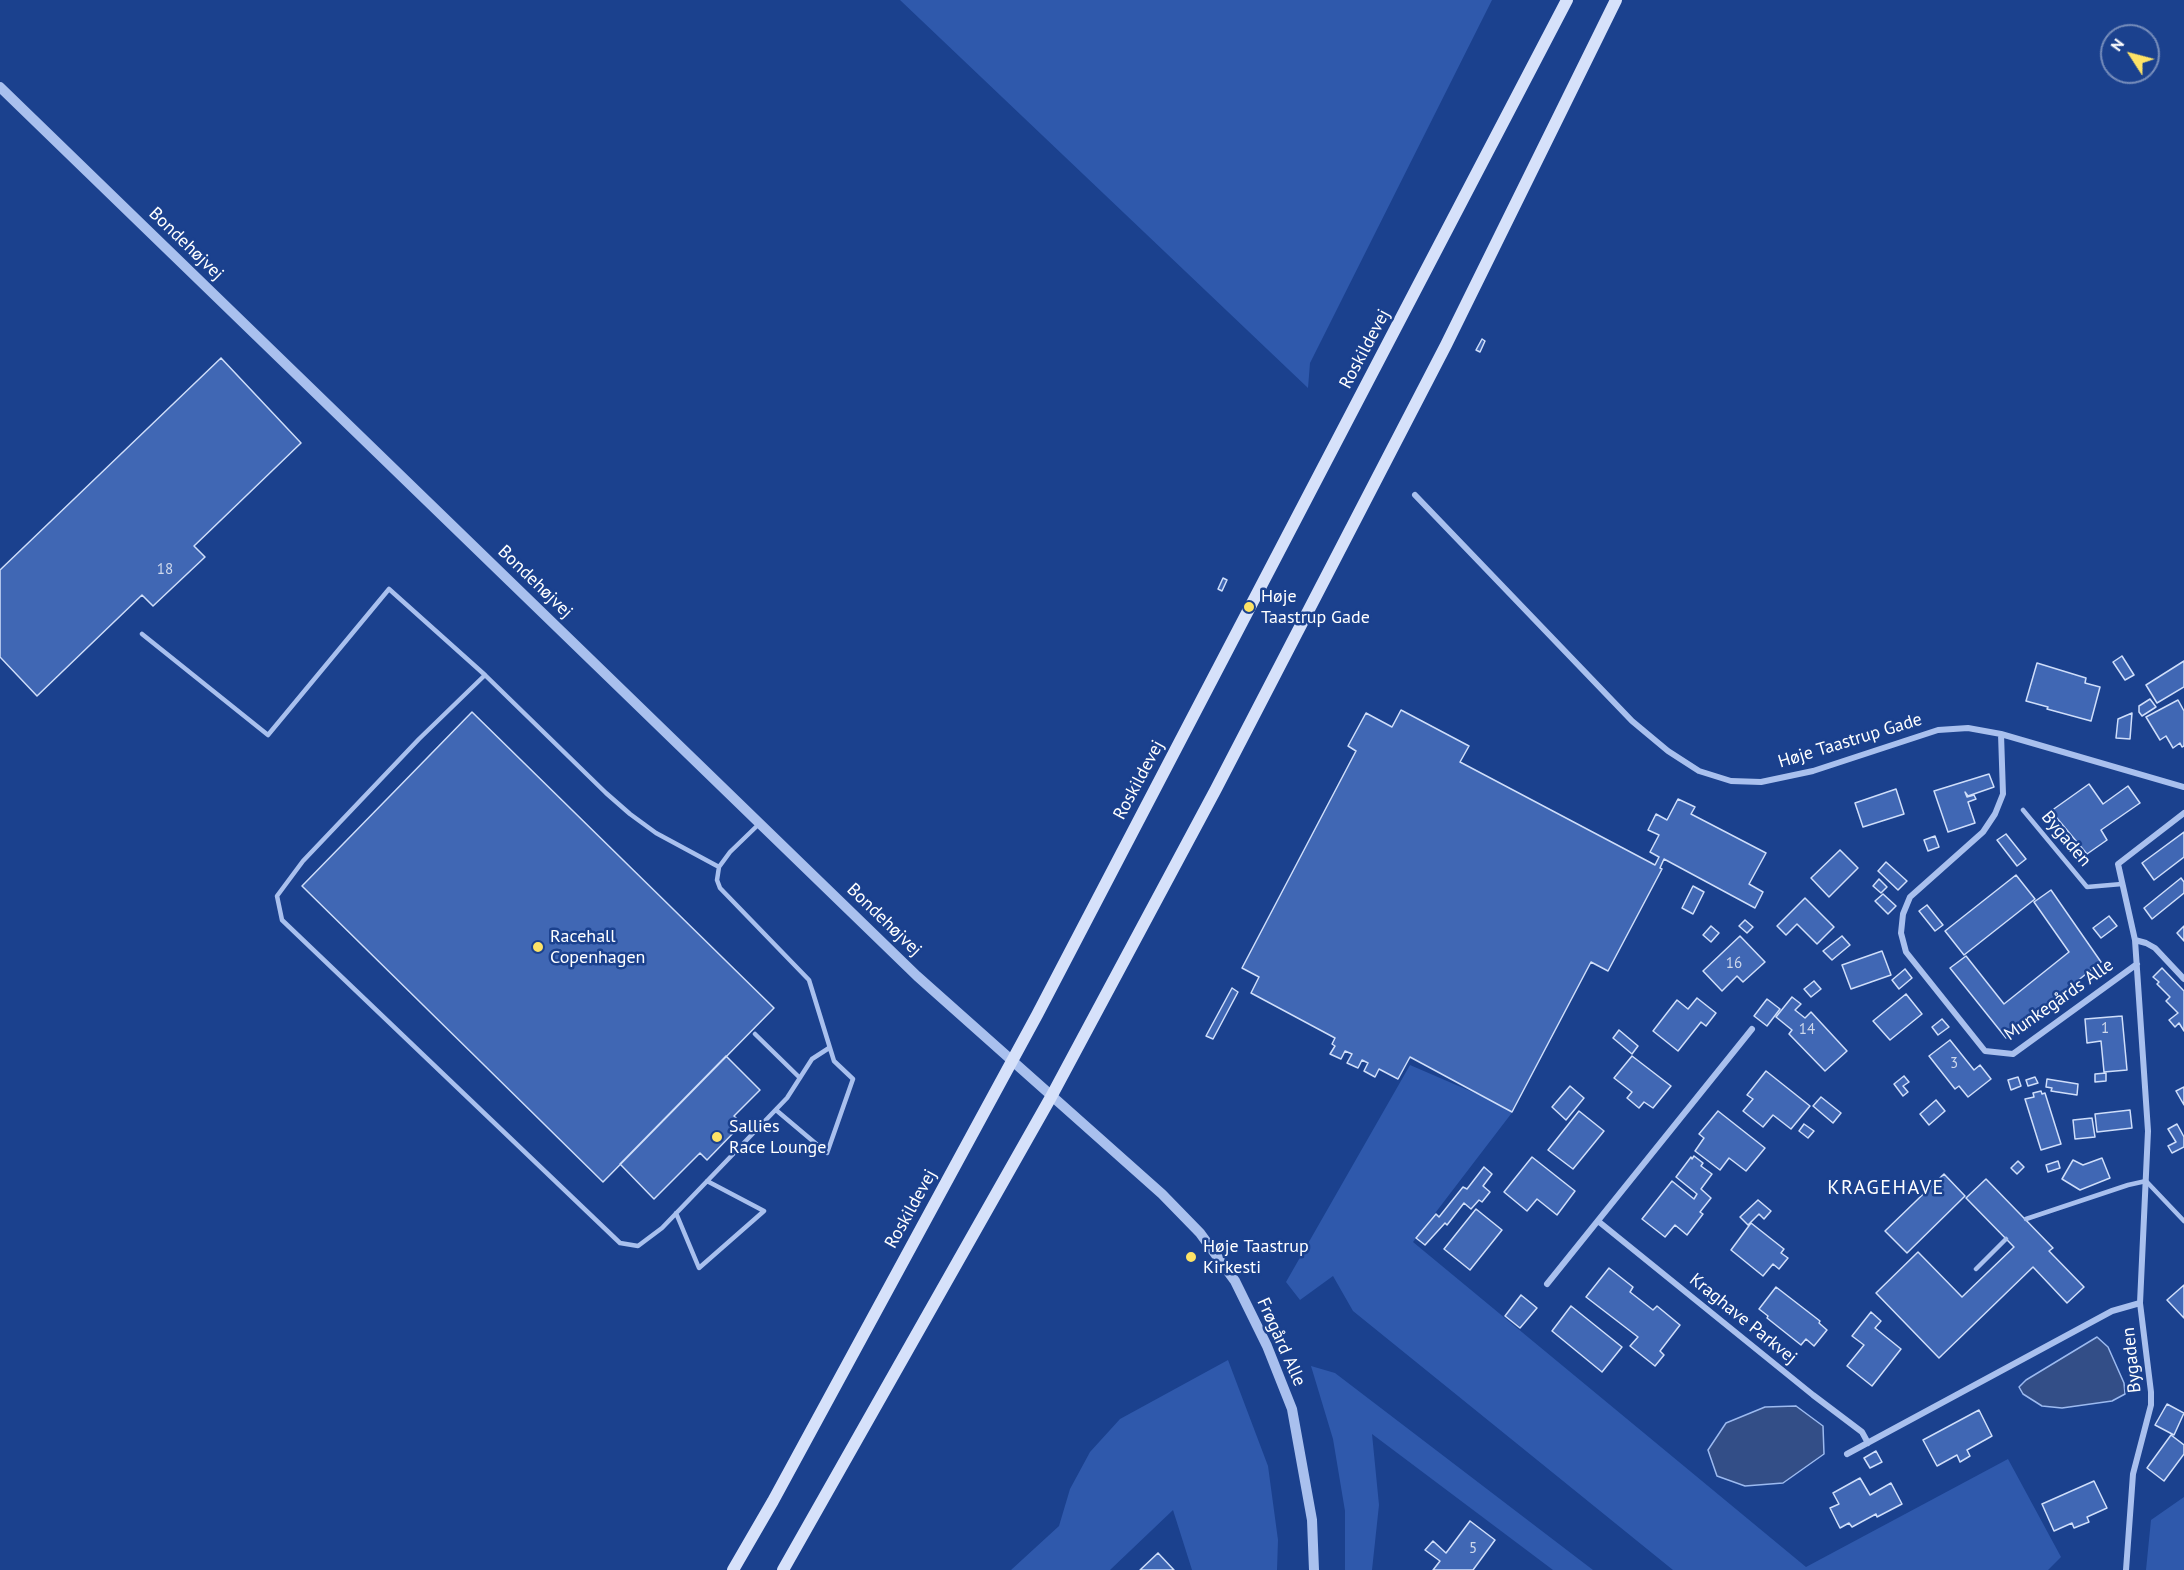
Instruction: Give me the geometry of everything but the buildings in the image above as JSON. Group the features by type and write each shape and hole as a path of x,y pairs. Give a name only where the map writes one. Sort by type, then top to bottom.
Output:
{"main road":[{"name":"Roskildevej","path":"733,1570 1037,1015 1567,0"},
{"path":"783,1570 1051,1097 1216,789 1414,408 1616,0"}],"street":[{"name":"Bondehøjvej","path":"0,87 917,976 1051,1097"},
{"name":"Høje Taastrup Gade","path":"1415,495 1632,722 1668,751 1699,771 1731,781 1761,782 1813,771 1938,730 1968,728 2001,734 2184,787"},
{"name":"Munkegårds Alle","path":"2001,734 2003,794 1995,814 1983,832 1910,897 1903,914 1901,933 1906,952 1985,1051 2013,1054 2137,964"},
{"name":"Bygaden","path":"2126,1570 2133,1474 2151,1398 2140,1303 2148,1131 2135,940 2118,864 2184,813"},
{"path":"2135,940 2155,948 2184,980"},
{"path":"1546,1284 1752,1029"},
{"name":"Frøgård Alle","path":"1051,1097 1162,1194 1200,1233 1235,1281 1267,1346 1292,1409 1312,1520 1314,1570"},
{"name":"Kraghave Parkvej","path":"1598,1221 1862,1432 1868,1443"},
{"path":"1847,1454 2112,1311 2140,1303"}],"lane":[{"path":"142,634 268,735 389,589 485,675 630,814 656,833 718,867"},
{"path":"485,675 419,739 303,861 277,897 282,920 620,1243 638,1246 662,1228 788,1098 812,1059 829,1048"},
{"name":"Bygaden","path":"2023,810 2087,887 2122,884"},
{"path":"760,822 718,867 717,880 724,894 809,980 834,1061 853,1079 827,1153 776,1110"},
{"path":"755,1034 800,1078"},
{"path":"676,1213 699,1268 764,1211 707,1181"},
{"path":"2026,1220 2146,1181 2184,1221"},
{"path":"1976,1269 2006,1239"}],"shaded area":[{"path":"900,0 1492,0 1310,363 1308,388"},
{"path":"1410,1065 1514,1110 1413,1242 1806,1567 2008,1459 2061,1557 2048,1570 1673,1570 1353,1311 1333,1276 1300,1300 1286,1282"},
{"path":"2097,1337 2108,1347 2124,1383 2125,1394 2112,1401 2062,1408 2042,1406 2023,1394 2019,1387 2026,1380"},
{"path":"1228,1360 1268,1466 1278,1540 1277,1570 1192,1570 1173,1510 1110,1570 1011,1570 1059,1526 1070,1489 1090,1452 1120,1419"},
{"path":"1311,1366 1335,1373 1593,1570 1553,1570 1372,1434 1379,1505 1372,1570 1345,1570 1345,1511 1333,1439"},
{"path":"1796,1406 1823,1426 1824,1454 1783,1483 1745,1486 1717,1476 1708,1450 1726,1423 1765,1407"},
{"path":"2184,1497 2184,1570 2146,1570 2151,1520"}],"place":[{"name":"Høje Taastrup Gade","path":"1249,607"},
{"name":"Racehall Copenhagen","path":"538,947"},
{"name":"Sallies Race Lounge","path":"717,1137"},
{"name":"Høje Taastrup Kirkesti","path":"1191,1257"}],"district":[{"name":"KRAGEHAVE","path":"1886,1188"}]}
